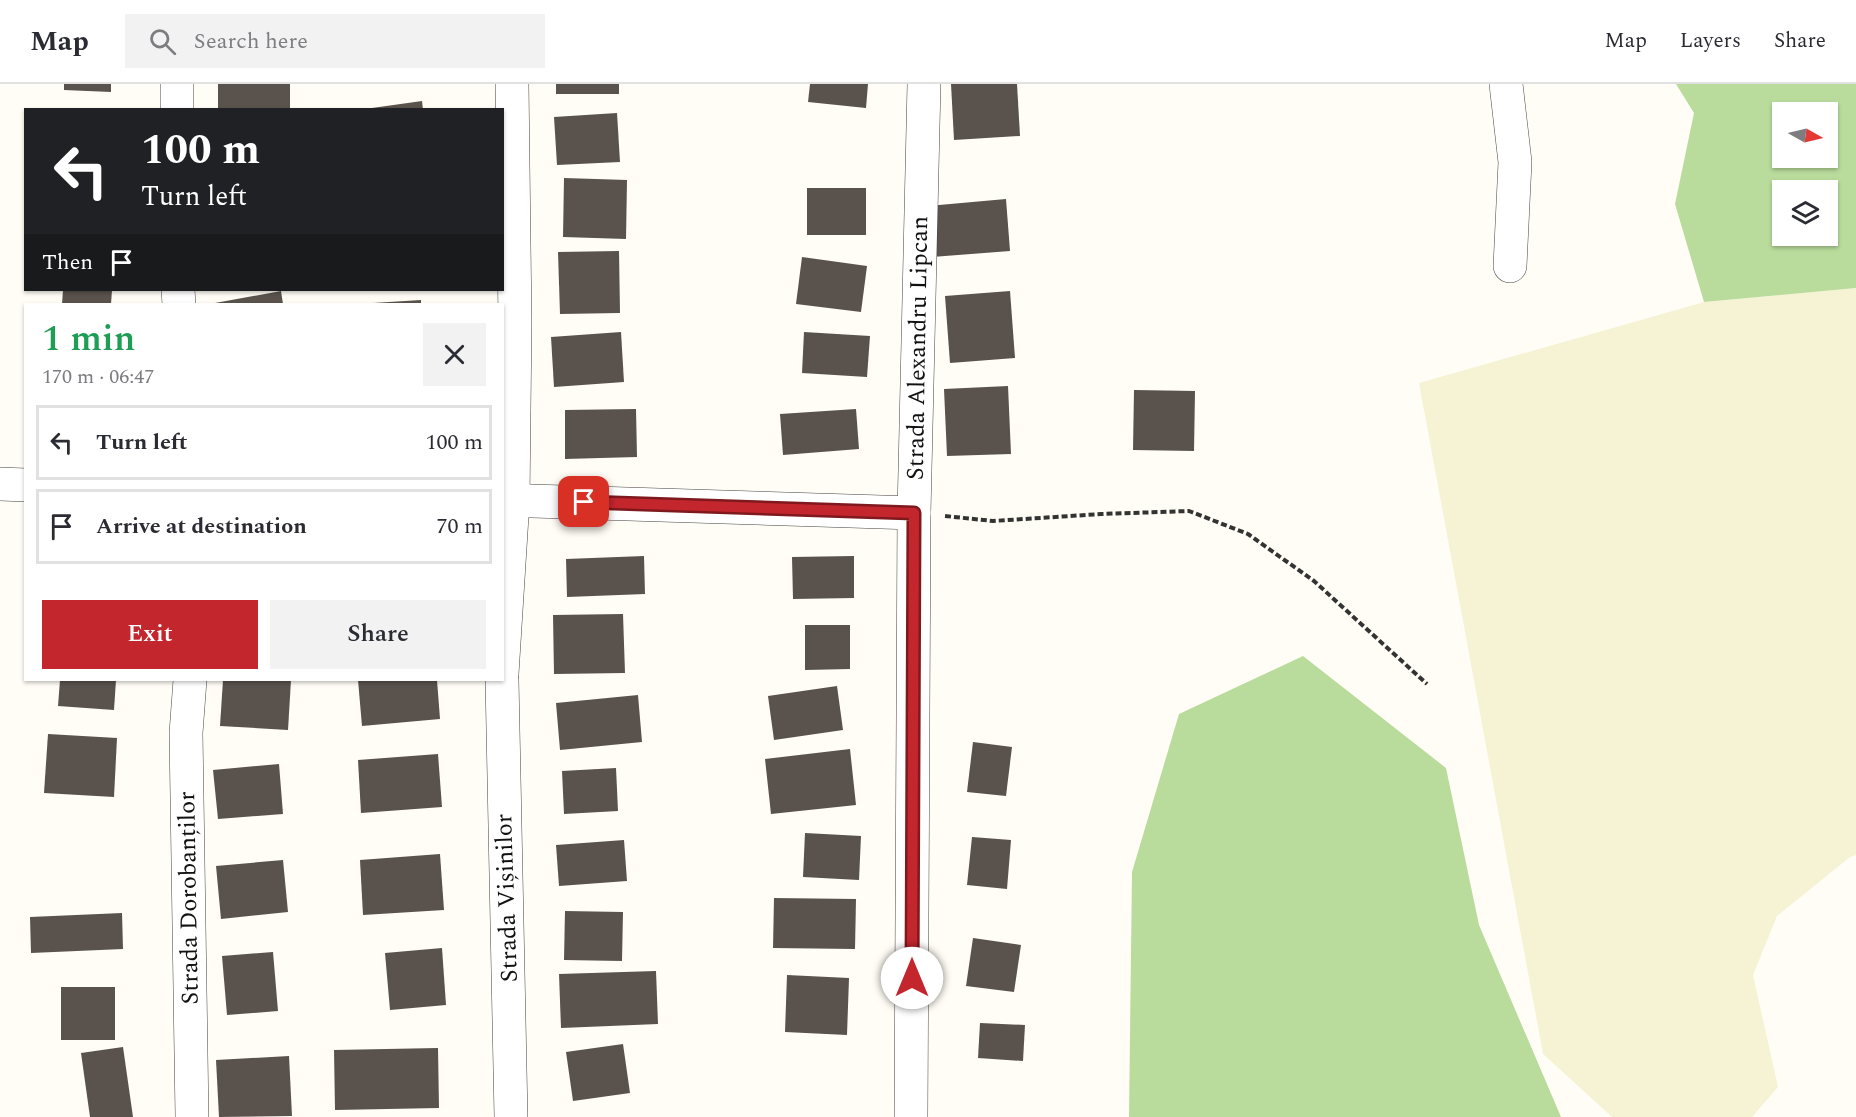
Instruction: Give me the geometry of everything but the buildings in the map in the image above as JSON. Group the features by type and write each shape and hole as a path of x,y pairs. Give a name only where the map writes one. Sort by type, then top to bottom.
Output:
{"street":[{"path":"177,84 177,108"},
{"path":"504,616 515,322 512,84"},
{"name":"Strada Alexandru Lipcan","path":"911,1117 914,513 924,84"},
{"path":"1506,84 1515,162 1510,266"},
{"path":"0,484 24,485"},
{"path":"508,500 914,513"},
{"name":"Strada Dorobanților","path":"190,681 186,733 192,1117"},
{"name":"Strada Vișinilor","path":"502,681 511,1117"}],"path":[{"path":"914,513 993,521 1189,511 1248,534 1314,581 1427,684"}],"shaded area":[{"path":"1856,288 1856,855 1850,857 1777,916 1753,975 1778,1087 1752,1117 1612,1117 1543,1054 1419,383 1704,302"}],"green space":[{"path":"1676,84 1856,84 1856,288 1704,302 1675,204 1694,113"},
{"path":"1303,656 1446,768 1479,925 1561,1117 1129,1117 1132,872 1179,714"}],"route":[{"path":"584,502 914,513 912,978"}]}
